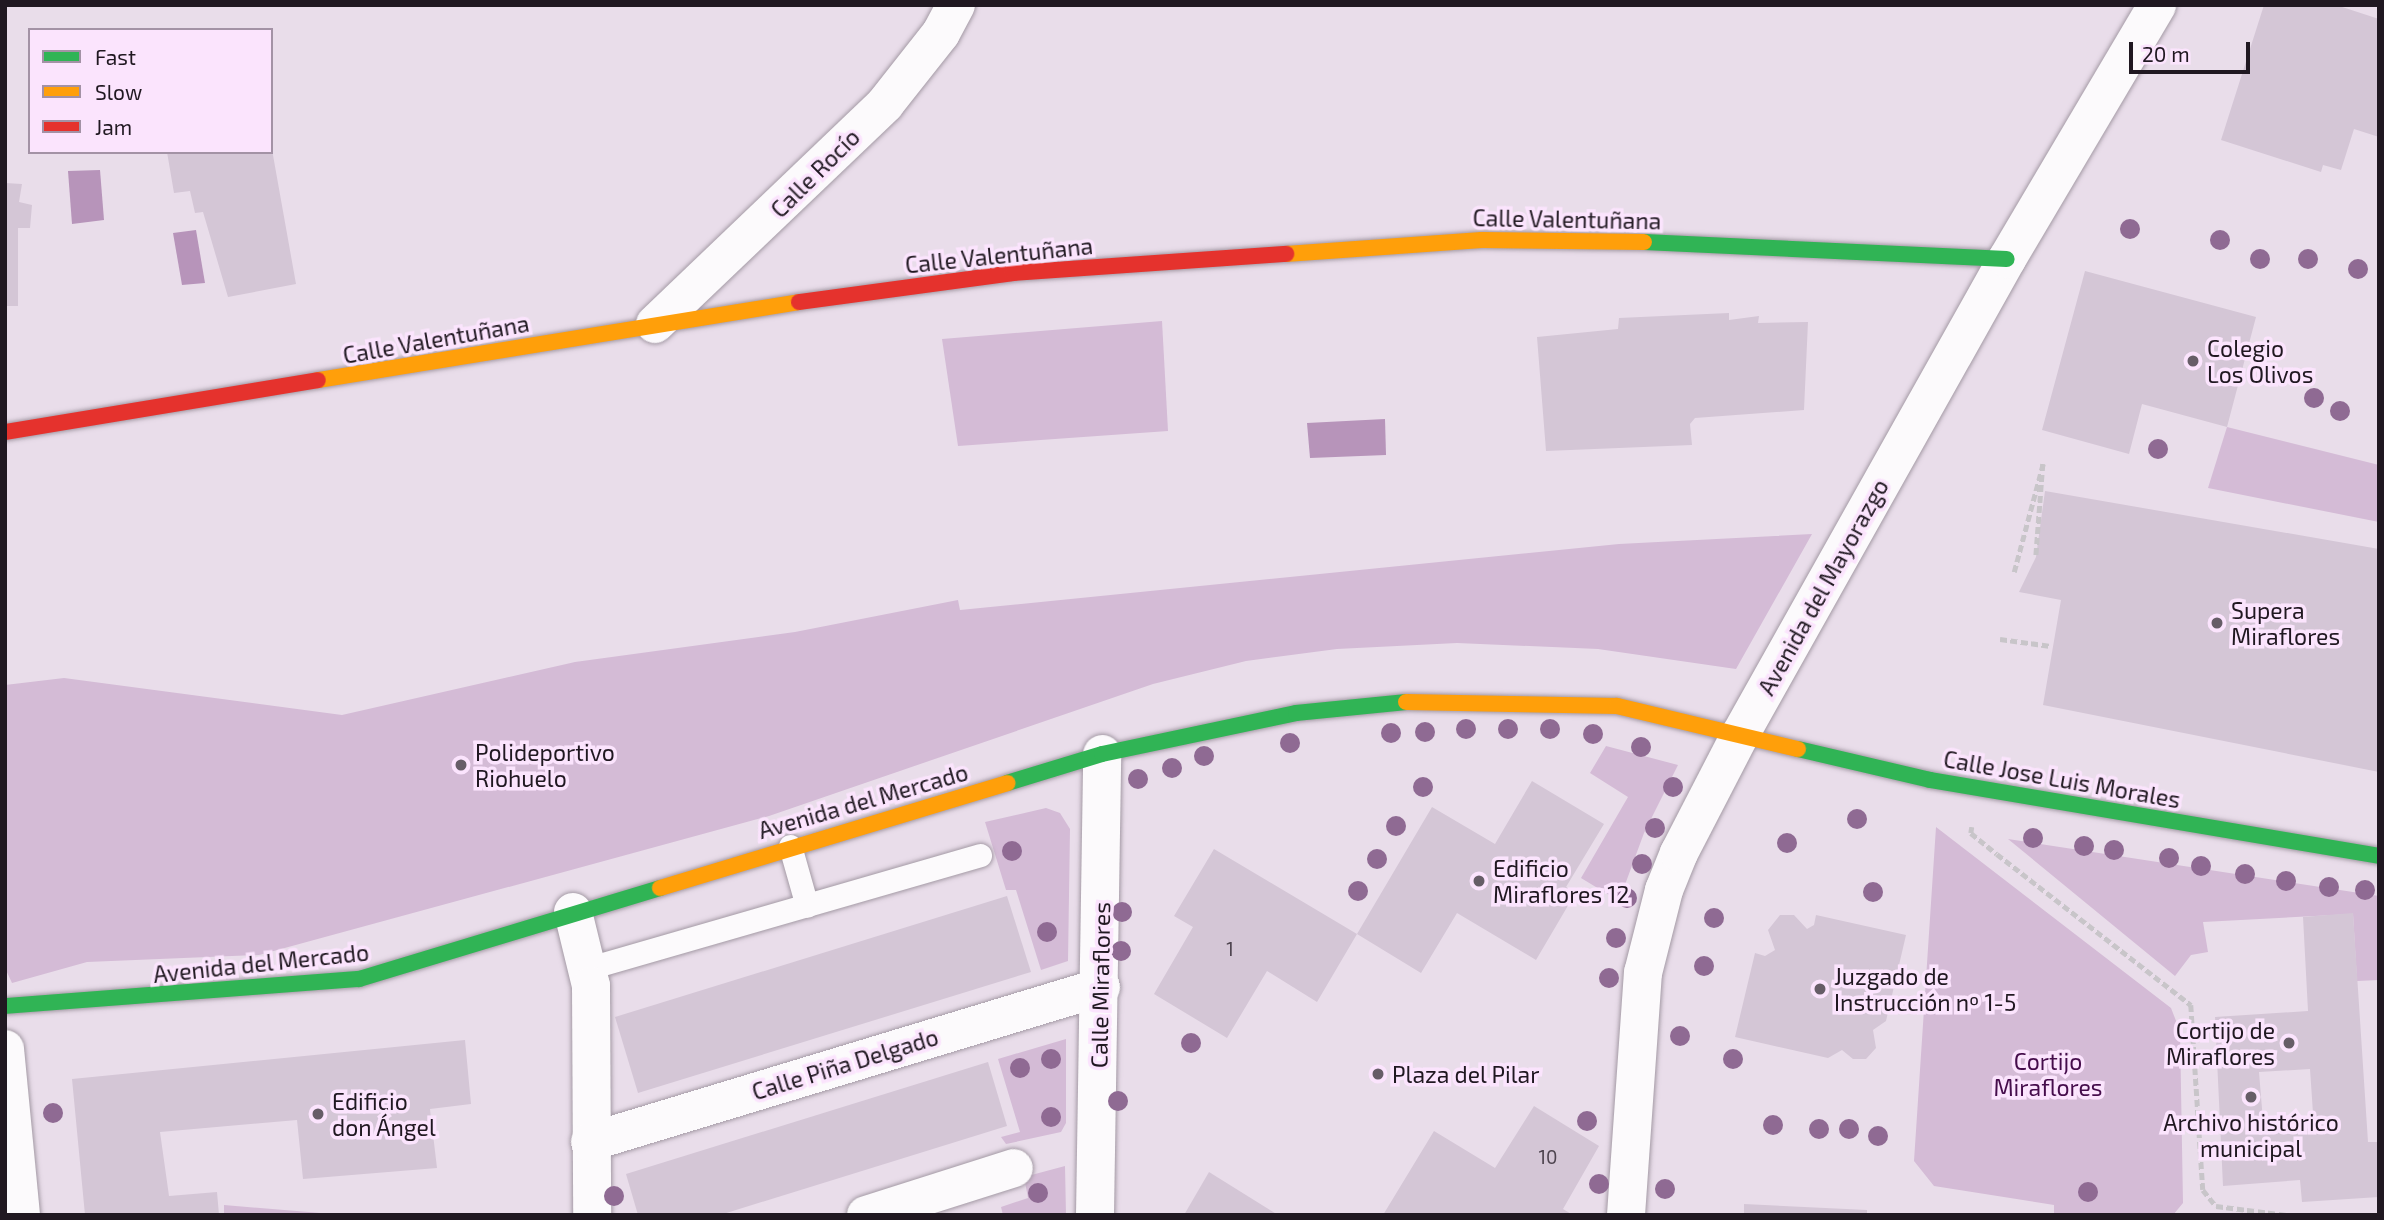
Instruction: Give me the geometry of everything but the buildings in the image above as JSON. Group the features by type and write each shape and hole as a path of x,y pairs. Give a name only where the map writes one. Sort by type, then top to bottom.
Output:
{"street":[{"name":"Calle Rocío","path":"655,324 885,104 941,33 956,5"},
{"name":"Avenida del Mayorazgo","path":"1626,1215 1639,1016 1653,929 1679,853 1740,735 2007,259 2157,5"},
{"name":"Calle Valentuñana","path":"5,432 655,324 1013,273 1482,240 1607,240 2007,259"},
{"name":"Avenida del Mercado","path":"5,1006 359,979 790,846 1102,754 1296,713 1431,699 1617,706 1740,735"},
{"name":"Calle Jose Luis Morales","path":"1740,735 1930,780 2379,856"},
{"name":"Calle Miraflores","path":"1095,1215 1101,987 1102,754"},
{"path":"573,912 589,968 592,1215"},
{"name":"Calle Piña Delgado","path":"590,1142 1101,987"},
{"path":"5,1049 21,1215"},
{"path":"866,1215 1014,1168"}],"lane":[{"path":"790,846 807,906"},
{"path":"589,968 980,855"}],"path":[{"path":"2014,572 2043,464 2036,557"},
{"path":"2000,639 2051,646"},
{"path":"1972,821 1971,833 2191,1005 2203,1190 2216,1206 2286,1215"}],"green space":[{"path":"1162,321 1168,431 958,446 942,339"},
{"path":"2227,427 2379,465 2379,522 2208,488"},
{"name":"Polideportivo Riohuelo","path":"1812,534 1736,669 1598,649 1457,643 1337,649 1246,661 1153,684 769,816 259,955 87,962 12,983 5,968 5,685 64,678 342,715 575,662 795,632 958,600 960,610 1619,544"},
{"path":"1606,746 1678,765 1644,833 1619,901 1581,878 1628,797 1590,773"},
{"path":"1046,808 1060,813 1070,829 1068,961 1041,970 1016,890 1006,890 985,822"},
{"name":"Cortijo Miraflores","path":"1936,827 2171,1008 2180,1031 2183,1203 2173,1215 2054,1215 2054,1205 1934,1186 1914,1161"},
{"path":"2008,839 2379,896 2379,980 2357,981 2353,914 2203,922 2208,952 2191,955 2175,976"},
{"path":"1066,1039 1066,1123 1061,1132 1006,1144 1001,1137 1020,1132 998,1059"},
{"path":"1065,1166 1066,1215 1003,1215 1001,1207 1028,1198 1024,1177"},
{"path":"224,1205 345,1215 224,1215"}],"shaded area":[{"path":"100,170 104,220 72,224 68,171"},
{"path":"196,230 205,283 182,285 173,233"},
{"path":"1385,419 1386,455 1310,458 1307,423"}],"traffic: fast":[{"path":"1644,242 2007,259"},
{"path":"1007,783 1102,754 1296,713 1406,702"},
{"path":"1798,749 1930,780 2379,856"},
{"path":"5,1006 359,979 660,888"}],"traffic: slow":[{"path":"1286,254 1482,240 1644,242"},
{"path":"318,380 799,302"},
{"path":"1406,702 1617,706 1798,749"},
{"path":"660,888 1007,783"}],"traffic: jam":[{"path":"799,302 1013,273 1286,254"},
{"path":"5,432 318,380"}],"place":[{"name":"Colegio Los Olivos","path":"2193,361"},
{"name":"Supera Miraflores","path":"2217,623"},
{"name":"Polideportivo Riohuelo","path":"461,765"},
{"name":"Edificio Miraflores 12","path":"1479,881"},
{"name":"Juzgado de Instrucción nº 1-5","path":"1820,989"},
{"name":"Cortijo de Miraflores","path":"2289,1043"},
{"name":"Plaza del Pilar","path":"1378,1074"},
{"name":"Archivo histórico municipal","path":"2251,1097"},
{"name":"Edificio don Ángel","path":"318,1114"}]}
